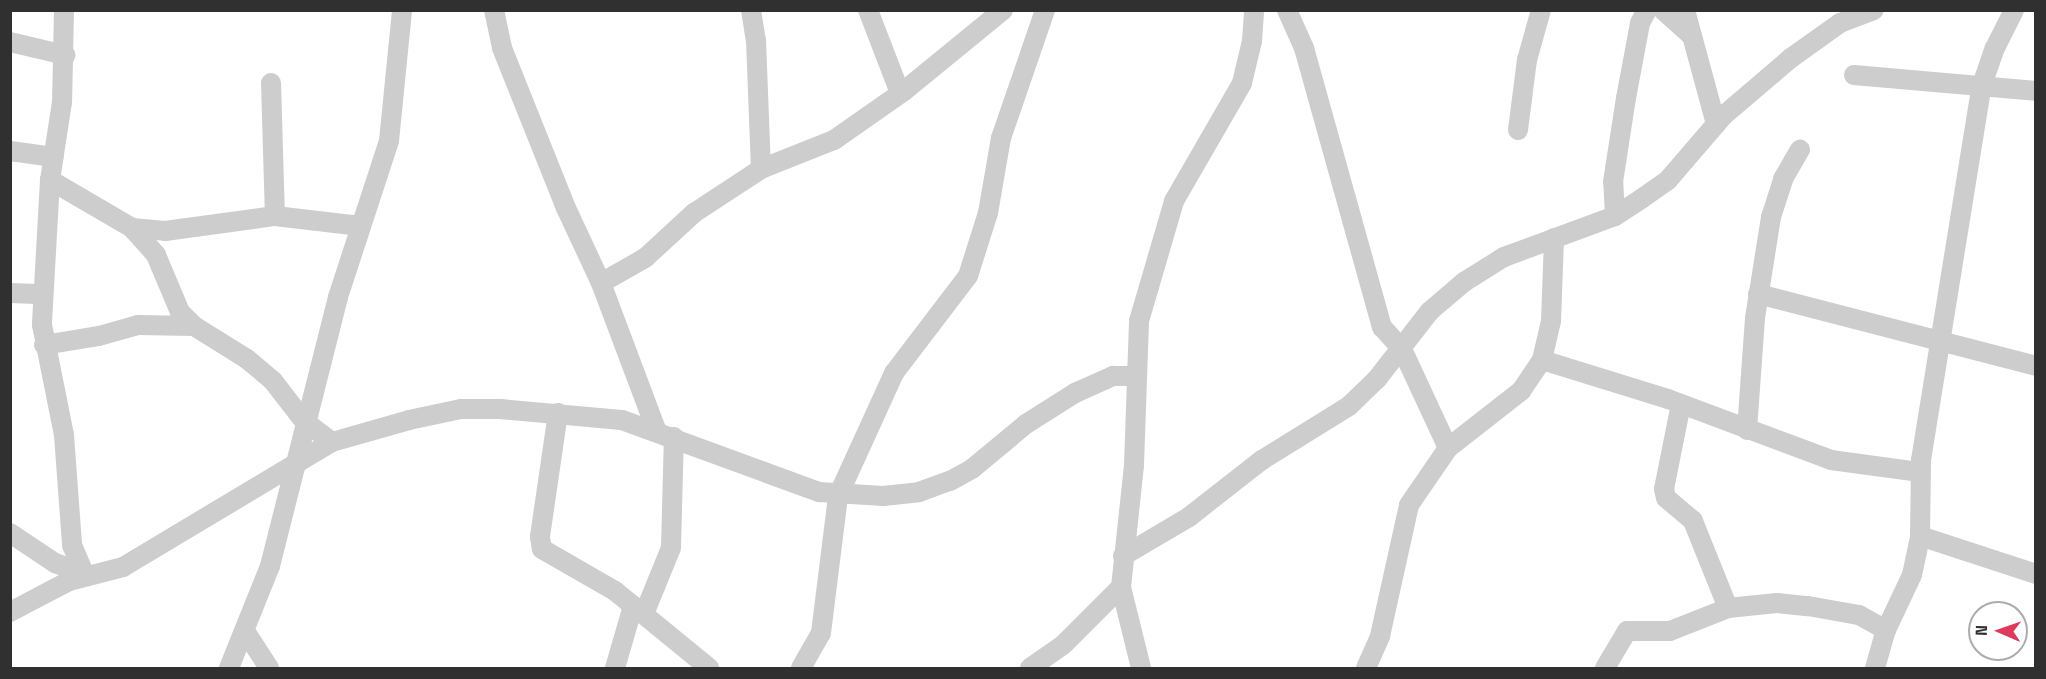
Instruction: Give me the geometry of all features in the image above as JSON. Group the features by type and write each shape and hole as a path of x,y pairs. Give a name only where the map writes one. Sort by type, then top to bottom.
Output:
{"street":[{"path":"64,10 64,55 50,180 44,294 44,345 64,435 72,545 84,574"},
{"path":"228,669 270,566 304,421 314,394 360,226 389,141 402,10"},
{"path":"494,10 502,48 566,208 666,435 671,548 639,610 615,669"},
{"path":"751,10 756,40 761,169"},
{"path":"868,10 900,93"},
{"path":"601,283 645,258 694,213 761,169 834,140 900,93 1003,10"},
{"path":"801,669 821,633 838,496 894,374 968,276 988,213 1001,138 1045,10"},
{"path":"1141,669 1121,587 1134,465 1139,321 1158,246 1174,201 1242,83 1252,41 1254,10"},
{"path":"1287,10 1304,48 1382,327 1402,349 1448,448"},
{"path":"1518,130 1527,60 1541,10"},
{"path":"1615,216 1613,182 1624,108 1640,23 1647,10"},
{"path":"1663,10 1692,36"},
{"path":"1685,10 1716,124"},
{"path":"1123,556 1189,517 1263,460 1348,406 1402,349 1430,311 1464,282 1504,257 1615,216 1668,180 1716,124 1824,35 1840,23 1874,10"},
{"path":"1875,669 1886,630 1912,575 1920,536 1920,472 1938,340 1957,249 1982,85 1995,48 2014,10"},
{"path":"10,42 64,55"},
{"path":"1854,75 2036,91"},
{"path":"271,83 275,216"},
{"path":"1747,430 1758,294 1771,217 1784,179 1800,150"},
{"path":"10,151 54,157"},
{"path":"50,180 132,228 151,247 171,296 194,326 247,358 273,381 304,421 332,442"},
{"path":"132,228 165,231 275,216 360,226"},
{"path":"1366,669 1380,636 1409,506 1448,448 1521,391 1542,360 1551,321 1554,238"},
{"path":"10,293 44,294"},
{"path":"1758,294 2036,366"},
{"path":"44,345 122,332 138,324 194,326"},
{"path":"1542,360 1681,404 1747,430 1847,464 1920,472"},
{"path":"10,612 37,595 84,574 123,567 332,442 461,410 558,413 622,420 792,483 838,496 919,492 950,481 973,468 1026,424 1076,393 1113,376 1136,376"},
{"path":"273,381 314,394"},
{"path":"1681,404 1669,459 1666,498 1692,522 1728,608"},
{"path":"558,413 540,537 542,549 639,610 709,669"},
{"path":"10,533 55,563 84,574"},
{"path":"1920,536 2036,574"},
{"path":"1030,669 1063,645 1121,587"},
{"path":"1605,669 1627,631 1671,631 1728,608 1777,603 1808,606 1859,615 1886,630"},
{"path":"245,632 269,669"}]}
